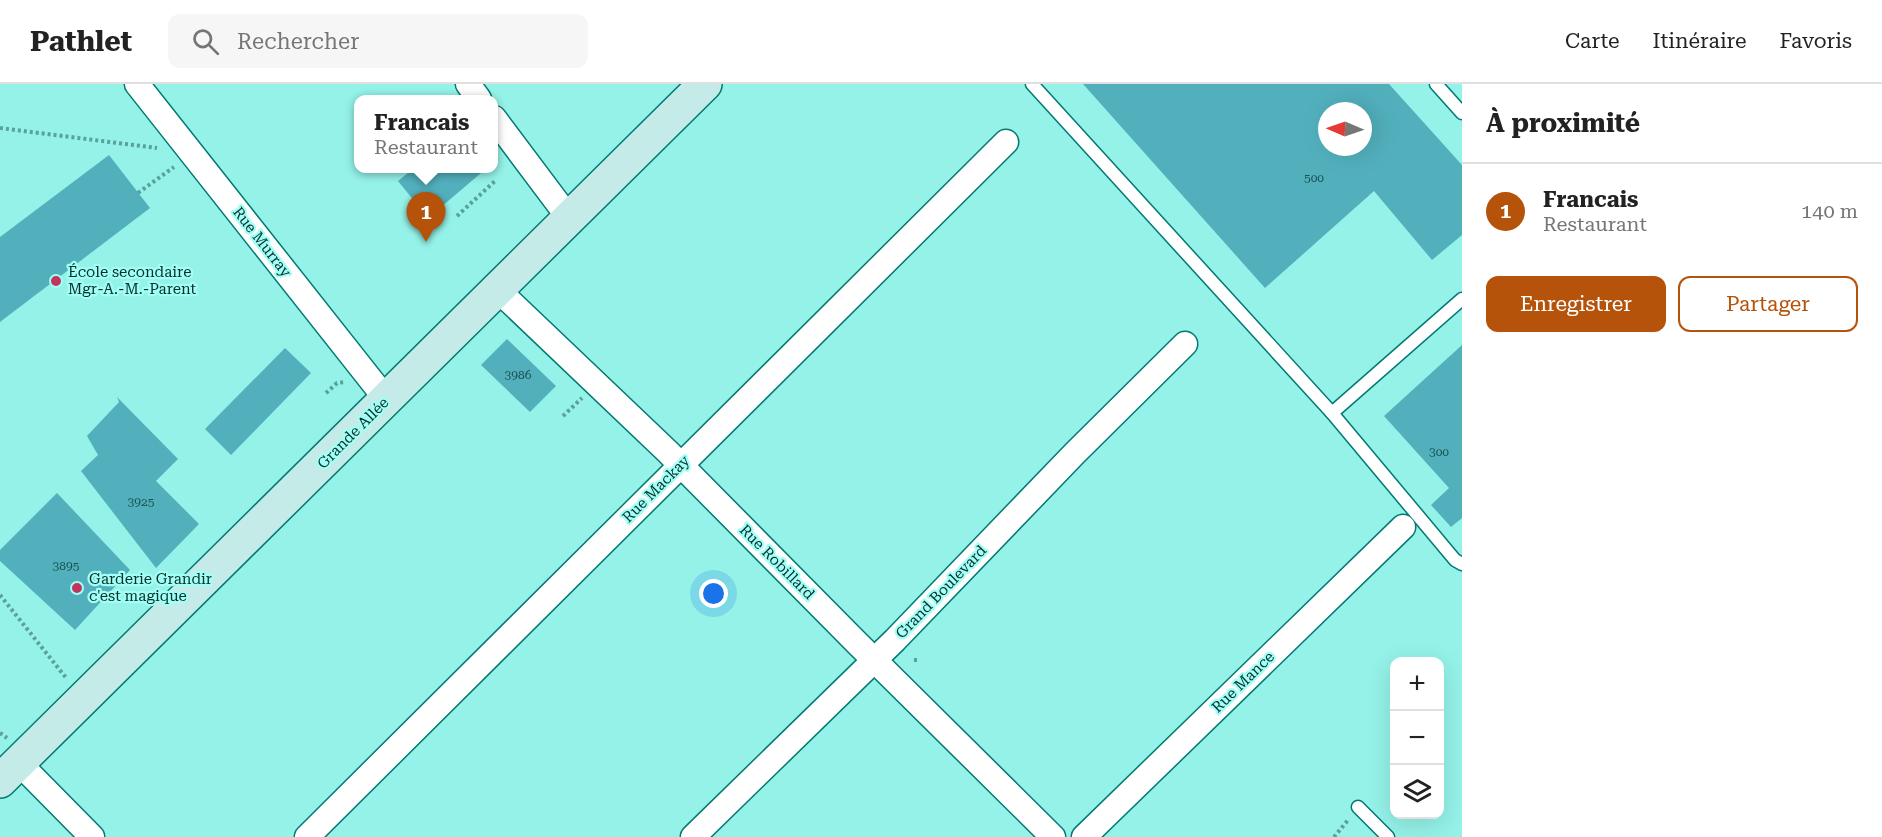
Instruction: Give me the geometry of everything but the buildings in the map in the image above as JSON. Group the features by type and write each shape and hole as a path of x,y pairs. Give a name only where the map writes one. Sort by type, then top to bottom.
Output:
{"main road":[{"name":"Grande Allée","path":"9,772 705,84"}],"street":[{"name":"Rue Murray","path":"137,84 386,399"},
{"path":"498,123 569,218"},
{"name":"Rue Mackay","path":"307,837 1006,142"},
{"name":"Rue Robillard","path":"498,290 680,465 1053,837"},
{"name":"Grand Boulevard","path":"693,837 874,660 1075,453 1185,344"},
{"name":"Rue Mance","path":"1084,837 1403,527"},
{"path":"9,772 92,837"}],"lane":[{"path":"1032,84 1332,413 1455,560 1462,564"},
{"path":"1436,84 1462,114"},
{"path":"1332,413 1462,299"},
{"path":"1358,807 1388,837"}],"path":[{"path":"0,128 153,146 160,149"},
{"path":"171,158 183,172"},
{"path":"138,193 177,165"},
{"path":"457,216 495,181"},
{"path":"563,416 583,397"},
{"path":"0,595 65,678 70,681"}],"place":[{"name":"Francais","path":"426,242"},
{"name":"École secondaire Mgr-A.-M.-Parent","path":"56,281"},
{"name":"Garderie Grandir c'est magique","path":"77,588"}]}
